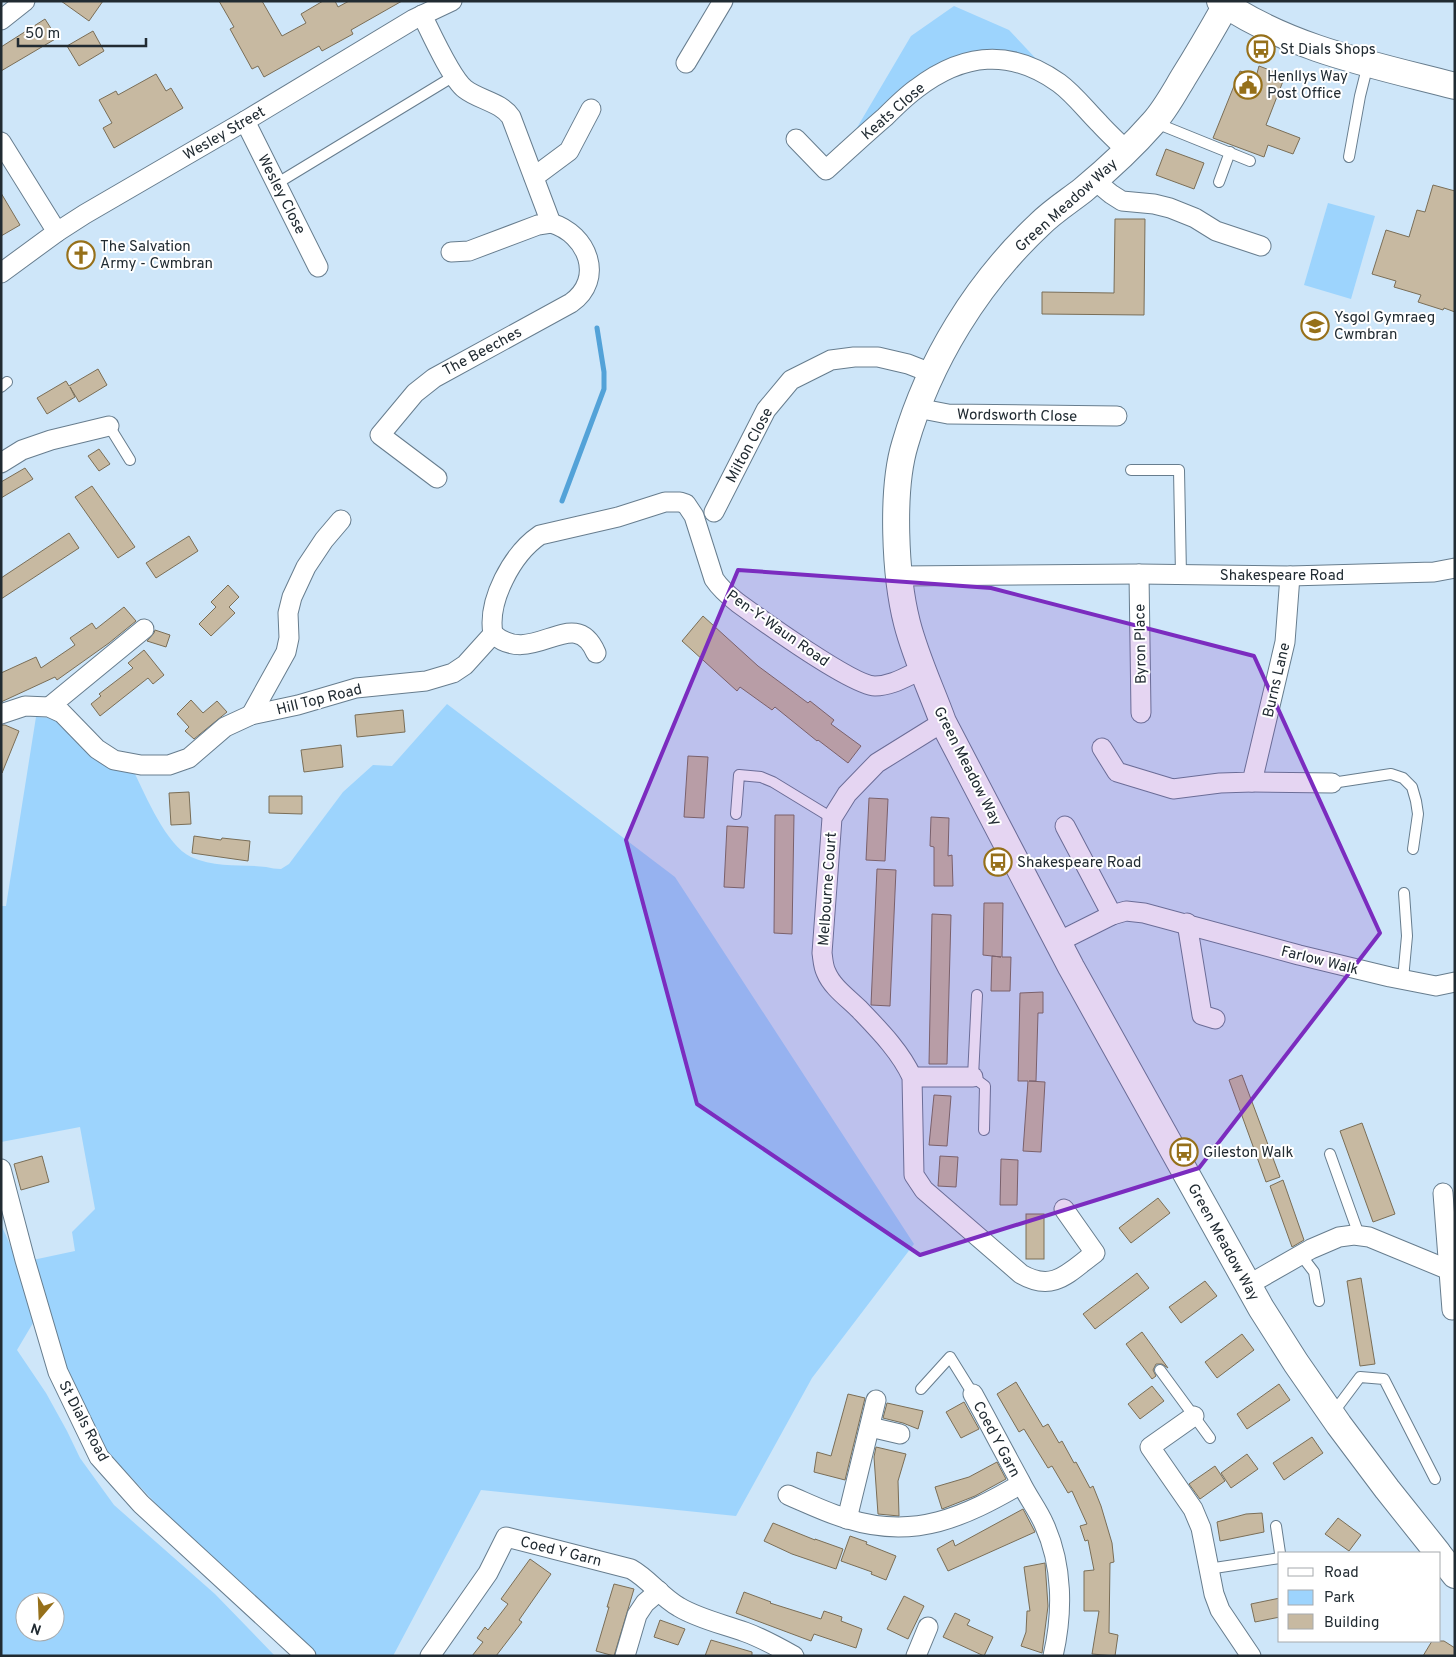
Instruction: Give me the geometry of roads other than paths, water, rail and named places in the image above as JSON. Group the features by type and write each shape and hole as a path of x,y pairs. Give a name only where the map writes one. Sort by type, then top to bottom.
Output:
{"street":[{"path":"1,20 25,1"},
{"name":"Wesley Street","path":"1,273 57,232 422,15 452,1"},
{"path":"686,63 723,1"},
{"path":"1230,5 1262,26 1304,44 1455,86"},
{"name":"Green Meadow Way","path":"1230,5 1154,122 1094,180 1040,223 998,268 966,312 931,372 904,445 898,476 897,538 900,576 907,622 922,670 943,722 1058,942 1134,1081 1248,1285 1296,1363 1387,1489 1437,1552"},
{"path":"422,15 454,76 468,91 508,113 551,223 538,224 469,251 451,252"},
{"name":"Keats Close","path":"796,139 826,170 915,89 962,63 985,58 1013,61 1037,70 1059,84 1080,102 1126,150"},
{"path":"534,177 570,151 591,108"},
{"name":"Wesley Close","path":"245,121 318,267"},
{"path":"1,142 57,232"},
{"path":"1094,180 1122,201 1154,204 1170,208 1195,218 1216,231 1261,246"},
{"name":"The Beeches","path":"437,478 380,435 415,393 434,378 571,303 584,292 588,269 584,246 564,228 551,223"},
{"name":"Milton Close","path":"714,512 766,410 792,380 831,360 854,357 878,357 931,372"},
{"name":"Wordsworth Close","path":"917,408 948,414 1116,416"},
{"path":"1,463 22,450 51,440 110,426"},
{"name":"Pen-Y-Waun Road","path":"493,634 492,613 498,594 521,551 540,536 618,517 665,502 680,502 686,504 694,516 714,579 737,602 833,667 861,682 874,686 890,684 922,670"},
{"path":"251,714 286,652 289,638 288,608 300,579 319,548 341,520"},
{"name":"Shakespeare Road","path":"900,576 1139,574 1290,576 1434,572 1455,568"},
{"name":"Byron Place","path":"1139,574 1141,713"},
{"name":"Burns Lane","path":"1252,782 1285,642 1290,576"},
{"path":"1,714 25,706 49,707 144,628"},
{"path":"493,634 506,643 521,646 566,633 578,634 591,642 596,654"},
{"name":"Hill Top Road","path":"49,707 62,713 104,755 124,762 157,766 169,765 189,758 225,727 251,714 298,705 356,688 426,681 453,673 465,664 493,634"},
{"name":"Melbourne Court","path":"943,722 877,763 847,794 832,818 822,952 825,971 833,984 891,1044 906,1064 912,1077 914,1175 924,1190 1014,1267 1034,1281 1057,1280 1095,1253 1064,1209"},
{"path":"1102,748 1118,772 1174,789 1220,783 1332,783"},
{"path":"1065,826 1112,915"},
{"name":"Farlow Walk","path":"1058,942 1112,915 1126,911 1144,913 1187,923 1299,955 1403,979 1436,986 1455,982"},
{"path":"1187,923 1202,1015 1215,1019"},
{"path":"912,1077 973,1077"},
{"name":"St Dials Road","path":"1,1169 58,1372 99,1457 141,1504 306,1656"},
{"path":"1443,1193 1452,1310"},
{"path":"1248,1285 1301,1255 1339,1237 1359,1235 1369,1237 1449,1270"},
{"name":"Coed Y Garn","path":"973,1394 1044,1524 1054,1554 1060,1604 1054,1656"},
{"path":"847,1519 876,1400"},
{"path":"1194,1416 1150,1447 1193,1510 1201,1528 1208,1569 1220,1610 1250,1656"},
{"path":"870,1427 900,1434"},
{"name":"Coed Y Garn","path":"788,1495 847,1519 878,1526 903,1527 928,1524 957,1517 989,1503 1021,1484"},
{"name":"Coed Y Garn","path":"430,1656 488,1573 506,1537 631,1568 646,1578 678,1607 748,1633 794,1656"},
{"name":"Green Meadow Way","path":"1441,1557 1455,1575"},
{"path":"625,1656 638,1615 645,1603 659,1591"},
{"path":"916,1656 928,1627"}],"lane":[{"path":"1349,157 1360,96 1369,63"},
{"path":"276,184 454,76"},
{"path":"1154,122 1250,161"},
{"path":"1219,182 1230,152"},
{"path":"110,426 130,460"},
{"path":"1131,470 1179,470 1181,575"},
{"path":"1332,783 1391,774 1402,778 1412,787 1418,814 1412,849"},
{"path":"736,814 739,776 761,777 773,782 832,818"},
{"path":"1403,979 1408,936 1404,893"},
{"path":"977,995 973,1077 985,1086 984,1130"},
{"path":"1330,1154 1359,1235"},
{"path":"1301,1255 1314,1272 1319,1301"},
{"path":"921,1389 950,1357 973,1394"},
{"path":"1160,1370 1210,1438"},
{"path":"1332,1414 1360,1378 1384,1379 1435,1479"},
{"path":"1276,1526 1280,1552"},
{"path":"1208,1569 1278,1558"}],"waterway":[{"path":"562,501 604,389 604,372 597,328"}],"place":[{"name":"St Dials Shops","path":"1261,49"},
{"name":"Henllys Way Post Office","path":"1248,85"},
{"name":"The Salvation Army - Cwmbran","path":"81,255"},
{"name":"Ysgol Gymraeg Cwmbran","path":"1315,326"},
{"name":"Shakespeare Road","path":"998,862"},
{"name":"Gileston Walk","path":"1184,1152"}]}
